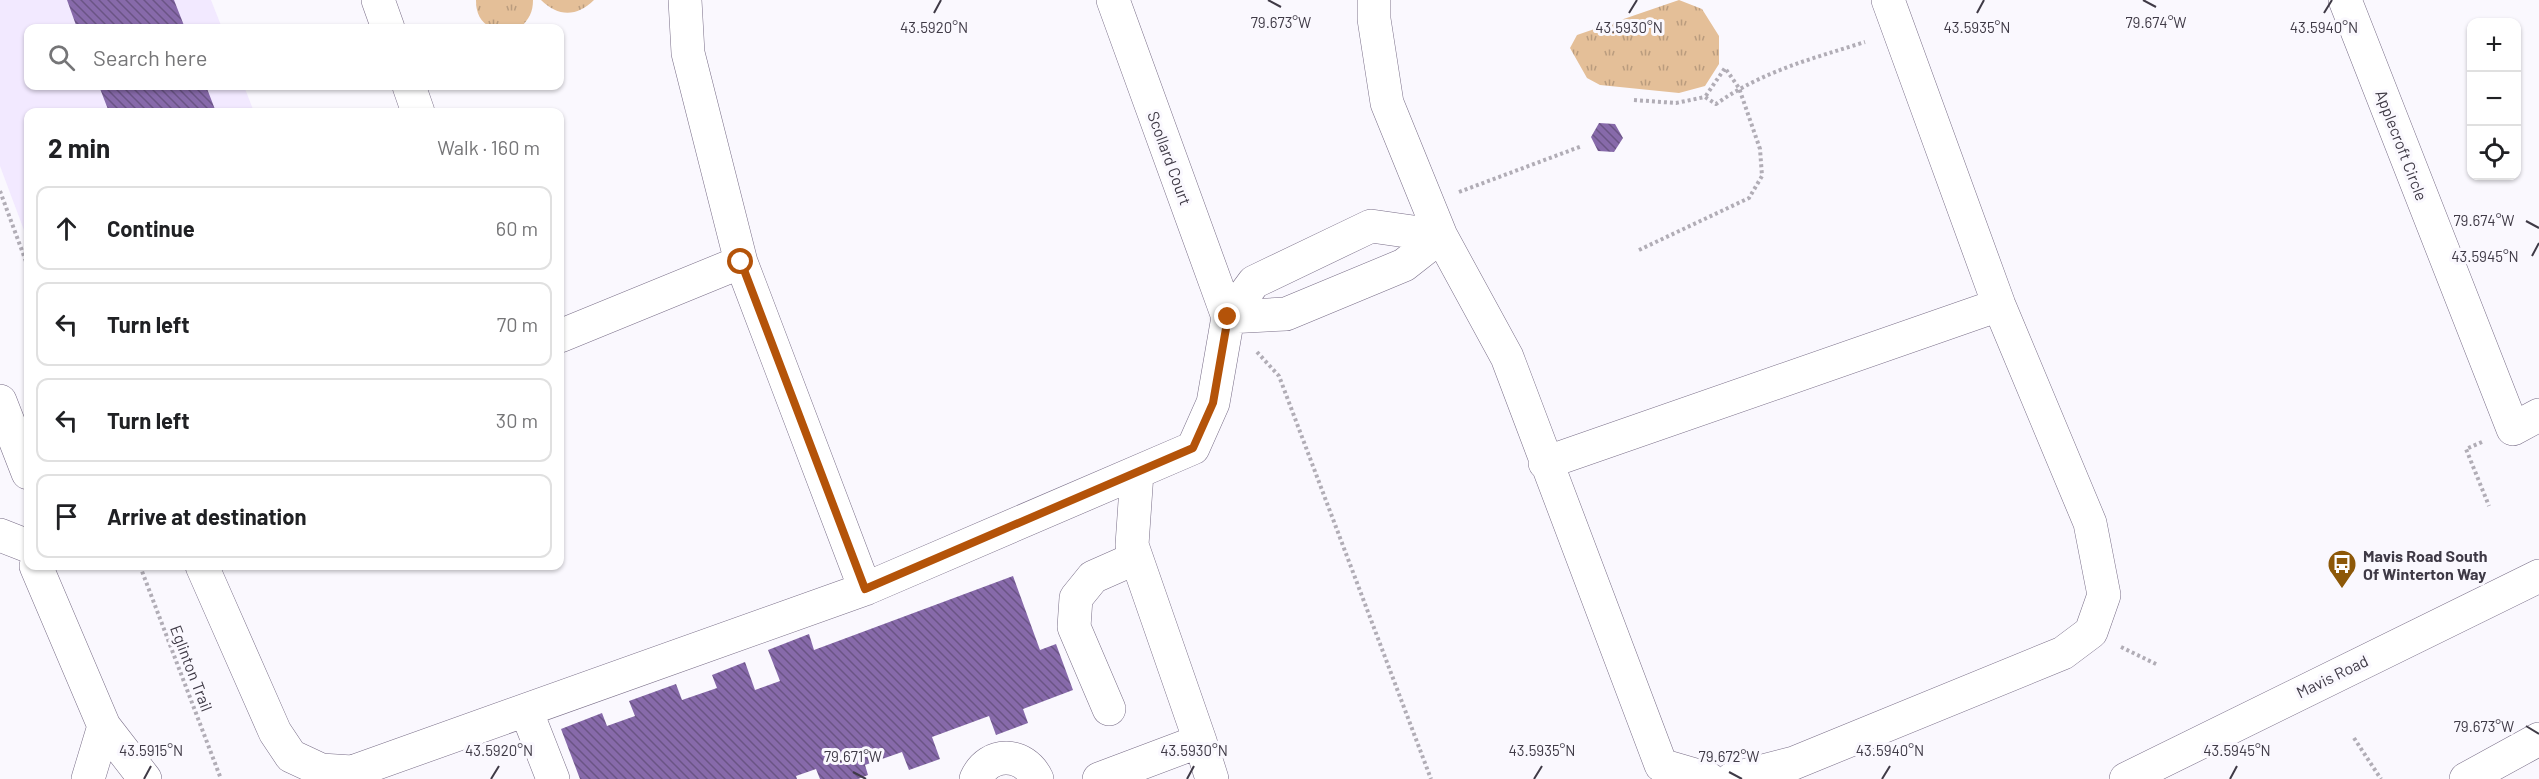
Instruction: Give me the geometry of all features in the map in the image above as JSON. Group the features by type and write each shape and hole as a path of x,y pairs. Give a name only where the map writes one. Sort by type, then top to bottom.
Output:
{"main road":[{"path":"378,0 387,24"},
{"path":"685,0 688,53 741,262 865,589"},
{"name":"Scollard Court","path":"1113,0 1228,317"},
{"path":"1374,0 1374,19 1387,103 1441,236 1507,357 1660,765 1709,779"},
{"path":"1731,779 1794,763 2063,653 2091,632 2104,595 2090,523 1999,305 1888,0"},
{"name":"Applecroft Circle","path":"2345,0 2526,422"},
{"path":"410,90 417,108"},
{"path":"204,570 274,732 291,756 321,770 352,772 865,589 1193,448 1213,403 1228,317 1254,282 1371,226 1441,236"},
{"path":"1228,317 1286,314 1404,264 1441,236"},
{"path":"564,334 741,262"},
{"path":"1545,463 1999,305"},
{"path":"0,401 24,463"},
{"path":"1137,473 1132,545 1212,779"},
{"path":"0,535 24,545"},
{"path":"1109,709 1074,627 1076,598 1093,577 1136,558"},
{"path":"38,570 104,726 145,779"},
{"name":"Mavis Road","path":"2126,779 2539,576"},
{"path":"526,710 553,779"},
{"path":"88,779 104,726"},
{"path":"2466,779 2539,739"},
{"path":"1099,779 1200,741"},
{"path":"976,779 986,765 1006,757 1026,764 1037,779"}],"path":[{"path":"1705,97 1716,104 1739,88 1765,75 1899,30"},
{"path":"1634,100 1676,104 1705,97 1725,68 1739,88 1760,149 1762,176 1749,198 1639,250"},
{"path":"1427,203 1582,146"},
{"path":"0,191 24,256"},
{"path":"1228,317 1279,376 1431,779"},
{"path":"2489,506 2466,449 2526,422"},
{"name":"Eglinton Trail","path":"142,570 221,779"},
{"path":"2354,738 2381,779"}],"shaded area":[{"path":"0,0 211,0 220,24 24,24 24,90 246,90 252,108 24,108 24,230 0,166"}],"green space":[{"path":"476,0 533,0 530,15 524,24 486,24 477,9"},
{"path":"541,0 594,0 581,10 568,13 554,10"},
{"path":"1679,0 1702,9 1719,36 1719,64 1705,86 1679,93 1600,85 1587,78 1570,48 1577,35"}],"building":[{"path":"67,0 174,0 183,24 76,24"},
{"path":"101,90 208,90 214,108 107,108"},
{"path":"1599,123 1615,124 1623,138 1614,152 1598,151 1591,137"},
{"path":"1013,576 1040,650 1056,644 1073,690 1023,709 1028,723 996,735 989,716 932,737 940,759 909,770 902,752 865,765 868,775 858,779 820,779 816,769 796,776 797,779 580,779 561,729 602,713 607,726 635,716 629,701 676,684 682,700 717,688 712,675 745,662 755,690 780,681 768,650 809,634 814,650"}],"place":[{"name":"Mavis Road South Of Winterton Way","path":"2342,590"}],"route":[{"path":"741,262 865,589 1193,448 1213,403 1228,317"}]}
